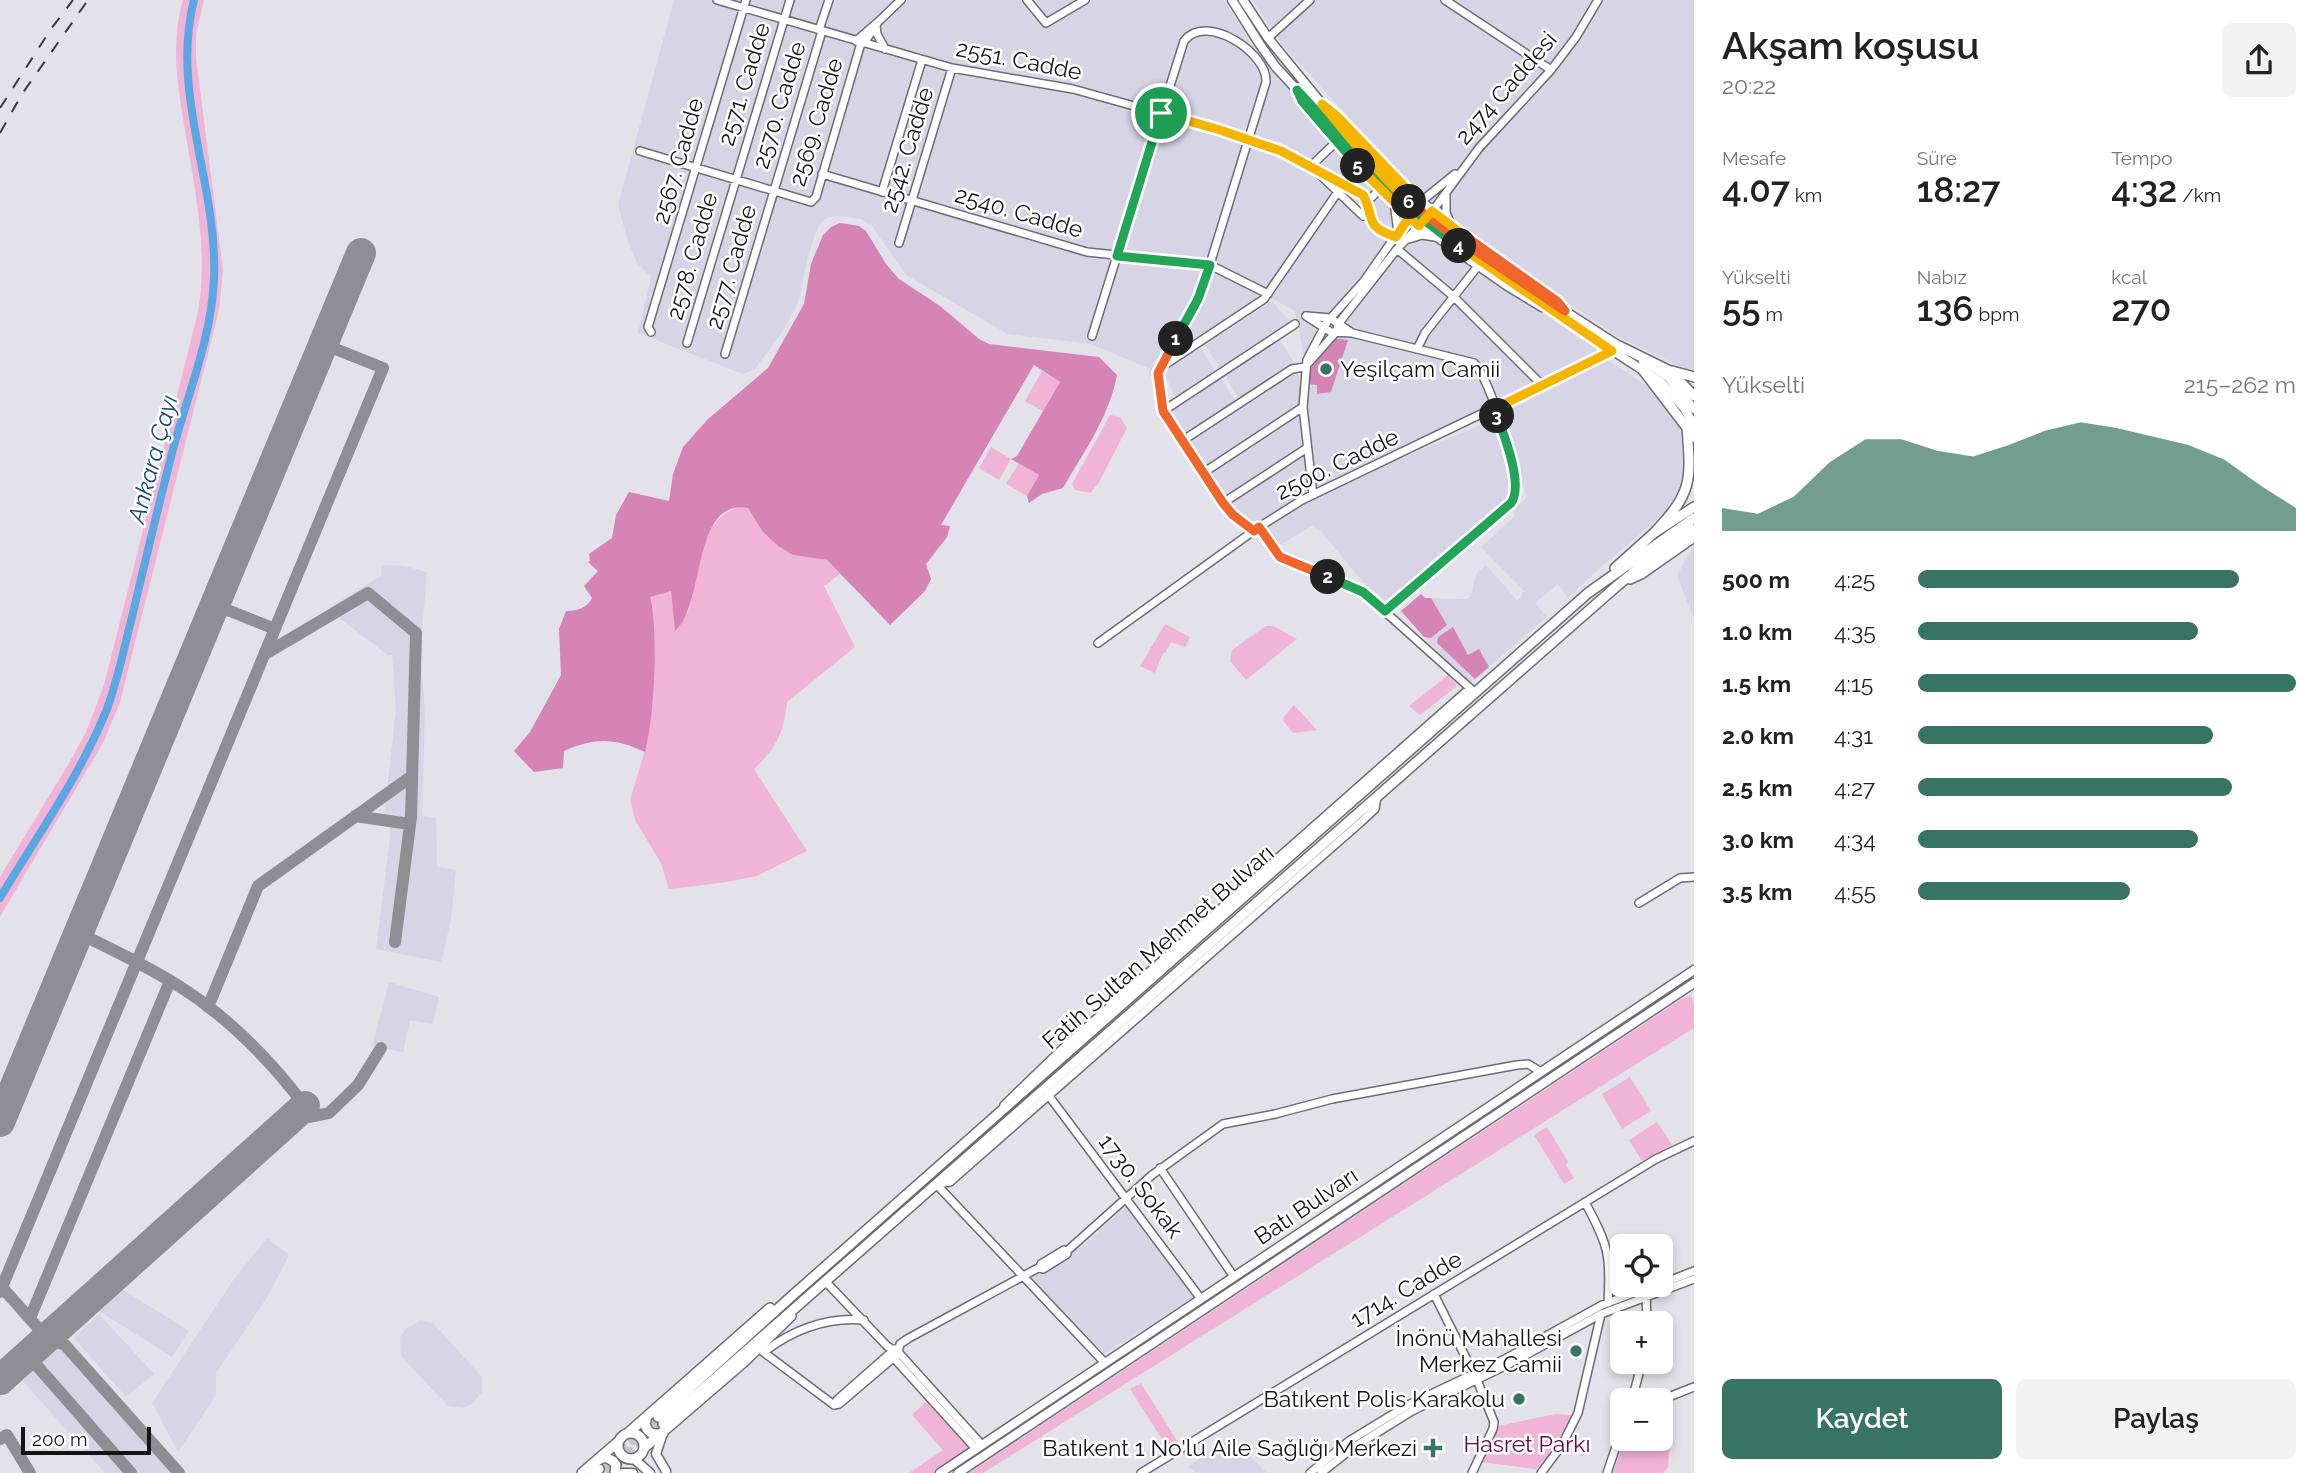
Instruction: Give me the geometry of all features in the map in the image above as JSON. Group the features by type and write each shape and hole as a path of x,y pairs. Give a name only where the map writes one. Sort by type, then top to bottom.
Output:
{"highway":[{"path":"1616,349 1666,376 1694,396"},
{"path":"1643,370 1690,426 1694,437"},
{"path":"1666,376 1694,377"},
{"path":"1654,533 1679,506 1685,494 1690,426"},
{"path":"1610,576 1618,563 1654,533 1694,507"},
{"name":"Fatih Sultan Mehmet Bulvarı","path":"658,1422 793,1295 1473,690 1610,576 1694,518"},
{"name":"Fatih Sultan Mehmet Bulvarı","path":"658,1422 826,1282 1618,584 1657,553 1694,529"},
{"path":"1618,584 1641,574 1694,537"},
{"path":"582,1473 596,1468 628,1433 658,1422 761,1350 801,1303"},
{"path":"596,1468 605,1457 610,1458 618,1473 642,1454 658,1422"},
{"path":"628,1433 640,1435 644,1449"},
{"path":"619,1441 618,1448 622,1456 633,1459"}],"main road":[{"path":"1232,0 1266,54 1375,176 1417,217 1616,349 1643,370 1666,376 1694,409"},
{"path":"1243,0 1268,38 1352,142 1419,210 1562,313"},
{"path":"1297,90 1302,101 1336,142 1419,226 1526,298 1562,313"},
{"path":"1322,104 1421,202 1558,302 1562,313"},
{"path":"1394,202 1403,200 1405,187"},
{"path":"1438,239 1440,231 1451,226"},
{"path":"1666,376 1684,408 1690,426"},
{"name":"Batı Bulvarı","path":"940,1473 1694,970"},
{"name":"Batı Bulvarı","path":"958,1473 1693,986"},
{"path":"658,1422 656,1454 667,1472"},
{"path":"644,1449 667,1472"},
{"path":"633,1459 650,1473"},
{"path":"618,1473 633,1473"}],"street":[{"name":"2551. Cadde","path":"717,0 745,4 784,20 952,68 1073,89 1249,140 1281,151 1344,183 1363,195 1367,202"},
{"name":"2571. Cadde","path":"735,180 790,0"},
{"name":"2570. Cadde","path":"773,191 829,0"},
{"path":"884,0 892,9"},
{"name":"2569. Cadde","path":"639,151 811,202 816,197 860,42 901,0"},
{"path":"1027,0 1046,23 1085,0"},
{"path":"1268,38 1310,0"},
{"path":"1445,0 1551,70"},
{"name":"2474 Caddesi","path":"1305,367 1323,328 1364,281 1409,217 1421,202 1465,164 1551,70 1576,37 1598,0"},
{"name":"2567. Cadde","path":"651,332 648,327 745,4"},
{"path":"877,24 877,34 886,50"},
{"path":"1092,336 1183,43 1188,36 1207,30 1236,40 1263,69 1266,79 1210,265 1195,305 1160,368 1158,378 1163,411 1233,515 1256,529 1280,557 1354,587 1385,611 1473,690"},
{"path":"882,192 922,60"},
{"name":"2542. Cadde","path":"899,243 952,68"},
{"path":"1336,142 1311,166 1337,194 1363,216"},
{"name":"2474 Caddesi","path":"1305,367 1338,329 1339,323 1397,249 1432,211 1465,164"},
{"name":"2540. Cadde","path":"822,174 1087,252 1210,265"},
{"name":"2578. Cadde","path":"687,343 735,180"},
{"path":"1160,368 1259,304 1344,183"},
{"path":"1380,189 1367,202 1368,216 1375,226 1385,233 1397,235 1394,202"},
{"name":"2577. Cadde","path":"725,354 773,191"},
{"path":"1446,191 1446,212 1451,226"},
{"path":"1405,240 1422,235 1438,239"},
{"path":"1397,249 1453,296 1543,386"},
{"path":"1210,265 1268,294"},
{"path":"1417,349 1425,333 1478,266"},
{"path":"1352,333 1331,318 1306,316 1334,334 1352,333 1474,363 1482,374 1494,409 1510,456 1514,480 1514,499 1385,611"},
{"path":"1163,411 1295,324"},
{"name":"2500. Cadde","path":"1098,643 1256,529 1313,495 1616,349"},
{"path":"1182,441 1292,369 1305,367 1303,407 1313,495"},
{"path":"1203,473 1303,407"},
{"path":"1223,503 1307,448"},
{"path":"937,1185 950,1182 1361,822 1375,809 1377,796"},
{"path":"1639,903 1680,878 1694,877"},
{"path":"864,1320 822,1322 761,1350 834,1405 839,1405 894,1350 1067,1254 1067,1251 1160,1168 1223,1125 1332,1100 1517,1065 1528,1064 1541,1072"},
{"path":"1050,1084 1078,1069"},
{"name":"1730. Sokak","path":"1049,1096 1201,1299"},
{"name":"1714. Cadde","path":"1141,1473 1585,1202 1667,1153 1694,1142"},
{"path":"1160,1168 1234,1277"},
{"path":"937,1185 1105,1363"},
{"path":"1585,1202 1607,1249 1610,1274 1608,1303"},
{"path":"1673,1279 1694,1271"},
{"path":"1673,1285 1694,1279"},
{"path":"826,1282 894,1350 979,1447"},
{"path":"1434,1294 1475,1377 1494,1424 1472,1473"},
{"path":"1321,1473 1398,1418 1608,1303 1631,1297"},
{"path":"1310,1473 1349,1441 1394,1412 1541,1348 1637,1297"},
{"path":"1541,1473 1562,1445 1578,1413 1601,1314"},
{"path":"1673,1395 1694,1387"},
{"path":"1607,1473 1614,1451"}],"shaded area":[{"path":"674,0 1224,0 1252,45 1348,152 1432,236 1604,355 1318,488 1310,453 1305,399 1306,365 1295,311 1269,297 1150,376 1148,368 1091,344 1008,334 906,275 872,226 861,219 837,216 826,218 818,227 808,256 798,303 782,332 755,369 743,374 638,333 651,277 637,263 618,205"},
{"path":"1252,0 1694,0 1694,373 1618,337 1462,230 1404,177 1286,49"},
{"path":"840,223 859,226 866,231 886,264 899,279 940,306 979,339 989,344 1099,357 1117,375 1095,434 1063,488 1042,494 1029,503 1027,496 1039,475 1011,459 1017,456 1060,382 1034,365 941,525 950,526 947,537 926,564 931,579 925,591 890,625 827,560 793,555 762,531 748,508 730,509 717,519 708,536 685,618 675,631 671,591 650,597 654,630 654,674 651,719 645,752 624,744 595,741 564,751 563,768 534,772 514,751 530,732 561,675 559,629 566,611 581,608 592,598 584,586 598,571 588,562 589,554 612,538 616,515 629,492 669,501 673,474 683,447 708,419 768,368 804,304 811,264 823,235"},
{"path":"1272,301 1290,322 1220,368 1205,345"},
{"path":"1333,338 1348,340 1331,392 1317,394 1317,385 1306,384 1309,371"},
{"path":"1279,339 1295,364 1240,400 1224,375"},
{"path":"1201,348 1215,371 1175,397 1164,372"},
{"path":"1606,359 1652,389 1676,416 1681,433 1684,484 1676,501 1663,515 1568,598 1558,584 1535,603 1547,617 1470,683 1401,611 1421,594 1425,598 1467,599 1471,596 1476,574 1486,565 1517,600 1521,597 1522,592 1525,592 1481,547 1515,516 1512,511 1527,497 1501,416 1509,408"},
{"path":"1293,371 1299,374 1310,490 1254,525 1228,507 1185,441"},
{"path":"1220,377 1236,402 1186,434 1169,410"},
{"path":"1488,422 1495,429 1511,484 1510,498 1386,605 1321,531 1311,526 1277,547 1264,527 1318,497"},
{"path":"1694,544 1694,619 1677,576"},
{"path":"382,565 405,566 427,572 420,655 425,710 422,816 436,818 437,867 456,870 451,920 441,962 376,949 390,837 390,816 384,816 396,710 392,655 388,655 327,609 381,576"},
{"path":"1421,594 1425,598 1431,598 1447,625 1431,638 1424,637 1401,611"},
{"path":"1453,627 1468,655 1479,649 1489,667 1475,679 1437,643 1438,637"},
{"path":"389,982 439,997 433,1024 410,1020 403,1052 372,1046"},
{"path":"1129,1204 1194,1294 1103,1355 1030,1279 1086,1243"},
{"path":"267,1238 289,1255 268,1296 216,1373 216,1395 178,1452 152,1403 234,1279"},
{"path":"117,1286 189,1331 172,1357 99,1311 91,1309"},
{"path":"99,1314 154,1374 126,1397 74,1338"},
{"path":"420,1321 433,1323 482,1377 482,1392 472,1404 463,1408 448,1406 401,1356 400,1338 406,1328"},
{"path":"63,1341 184,1473 105,1473 21,1379"},
{"path":"1232,1438 1267,1473 1196,1473 1188,1466"}],"green space":[{"path":"183,0 204,0 196,34 196,58 223,270 219,310 120,702 104,741 0,917 0,877 72,758 86,732 104,685 198,312 201,241 176,62 177,31"},
{"path":"1042,371 1060,382 1043,411 1025,401"},
{"path":"1110,415 1120,417 1127,428 1098,484 1090,493 1075,490 1072,484"},
{"path":"991,447 1011,459 999,480 979,468"},
{"path":"1019,463 1039,475 1027,496 1006,484"},
{"path":"741,507 748,508 762,531 778,546 793,555 827,560 840,574 824,586 855,647 787,702 778,738 754,769 807,851 757,876 669,889 661,863 636,822 630,800 647,744 650,724 655,648 654,619 649,597 671,590 673,609 687,615 708,536 715,523 726,513"},
{"path":"1165,624 1190,637 1185,647 1171,642 1155,673 1140,666"},
{"path":"1266,626 1273,626 1297,639 1246,680 1230,661 1232,650"},
{"path":"1448,675 1457,686 1420,715 1409,706"},
{"path":"1294,705 1317,730 1293,733 1282,719"},
{"path":"1691,996 1694,1002 1694,1028 983,1473 969,1473 1683,998"},
{"path":"1630,1077 1651,1111 1622,1129 1602,1094"},
{"path":"1657,1122 1672,1145 1642,1161 1629,1140"},
{"path":"1547,1127 1568,1162 1566,1165 1574,1178 1564,1184 1534,1135"},
{"path":"1141,1383 1179,1444 1169,1450 1130,1389"},
{"path":"930,1398 976,1449 940,1473 909,1473 943,1450 912,1415"},
{"name":"Hasret Parkı","path":"1556,1414 1572,1415 1551,1452 1536,1469 1481,1462 1498,1426"},
{"path":"1621,1451 1669,1451 1668,1467 1663,1473 1613,1473"}],"waterway":[{"name":"Ankara Çayı","path":"0,898 71,782 107,709 121,663 172,453 209,322 214,278 213,243 188,70 188,35 194,0"}],"taxiway":[{"path":"0,1292 383,368 323,344"},
{"path":"265,654 368,593 416,633 411,817 395,942"},
{"path":"215,605 275,629"},
{"path":"208,1007 258,886 412,776"},
{"path":"355,816 410,824"},
{"path":"78,933 170,980 200,1000 249,1042 305,1106"},
{"path":"30,1318 170,981"},
{"path":"302,1109 310,1117 329,1113 358,1085 381,1048"},
{"path":"0,1285 47,1338 65,1345 179,1473"},
{"path":"25,1357 39,1368 131,1473"},
{"path":"0,1439 7,1435 30,1473"}],"runway":[{"path":"0,1122 361,253"},
{"path":"0,1380 305,1106"}],"tunnel":[{"path":"599,1469 658,1417"},
{"path":"606,1473 663,1424"}],"railway":[{"path":"0,108 73,0"},
{"path":"0,133 22,94 88,0"}],"place":[{"name":"Yeşilçam Camii","path":"1326,369"},
{"name":"İnönü Mahallesi Merkez Camii","path":"1576,1351"},
{"name":"Batıkent Polis Karakolu","path":"1519,1399"},
{"name":"Batıkent 1 No'lu Aile Sağlığı Merkezi","path":"1433,1448"}],"route":[{"path":"1161,113 1117,256 1210,265 1195,305 1160,368 1158,378 1163,411 1233,515 1254,531 1259,527 1280,557 1354,587 1385,611 1514,499 1510,456 1494,409 1612,351 1440,234 1417,217 1398,199 1375,176 1297,90 1302,101 1336,142 1394,202 1399,203 1403,200 1406,196 1405,187 1338,117 1322,104 1352,142 1392,185 1405,198 1419,210 1429,219 1565,311 1558,302 1432,211 1429,215 1426,219 1422,223 1419,226 1409,217 1396,237 1379,230 1368,216 1367,202 1363,195 1344,183 1281,151 1161,113"}]}
